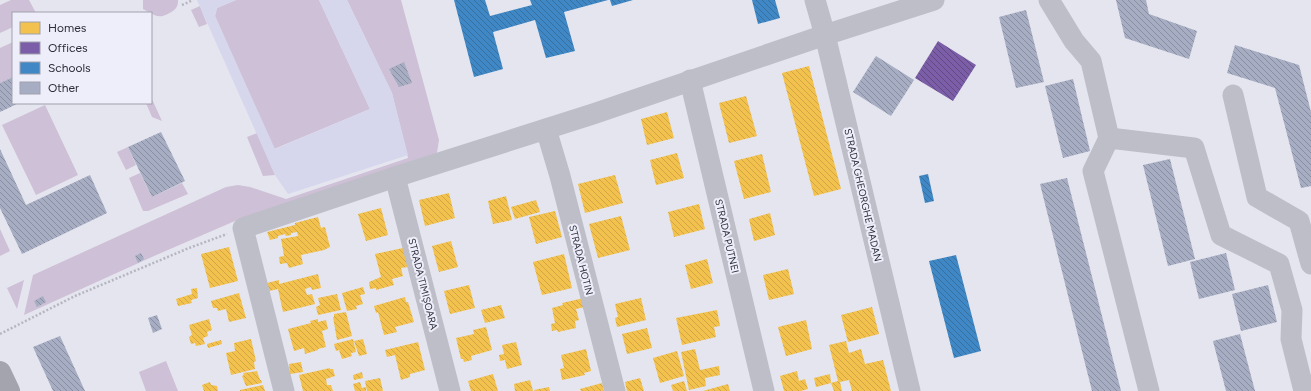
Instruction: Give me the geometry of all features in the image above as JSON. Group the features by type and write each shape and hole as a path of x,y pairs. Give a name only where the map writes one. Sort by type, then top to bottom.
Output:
{"main road":[{"path":"0,372 9,391"}],"street":[{"name":"STRADA GHEORGHE MADAN","path":"815,0 825,35 910,391"},
{"path":"284,391 243,228 934,0"},
{"path":"1049,0 1074,41 1090,61 1109,138 1093,172 1149,391"},
{"name":"STRADA PUTNEI","path":"690,80 764,391"},
{"path":"1233,95 1257,197 1299,221 1311,264"},
{"name":"STRADA HOTIN","path":"546,129 560,176 615,391"},
{"path":"1109,138 1194,148 1221,235 1279,264 1292,310 1291,339 1304,391"},
{"name":"STRADA TIMIȘOARA","path":"395,177 450,391"}],"path":[{"path":"182,5 193,0"},
{"path":"0,334 75,296 189,248 243,228"}],"shaded area":[{"path":"11,0 29,0 35,12 12,12 12,27 0,33 0,5"},
{"path":"143,0 178,0 177,6 174,10 161,16 155,15 152,12 143,9"},
{"path":"197,0 236,0 217,8 215,16 275,149 370,109 319,0 347,0 392,93 408,155 288,194 275,175"},
{"path":"236,0 319,0 370,109 274,149 215,16 217,8"},
{"path":"347,0 401,0 439,140 437,153 235,221 24,315 33,275 226,187 238,185 250,187 286,199 408,158 392,93"},
{"path":"200,6 207,24 199,27 191,10"},
{"path":"12,42 12,77 0,83 0,48"},
{"path":"152,99 162,121 152,117 146,104 152,104"},
{"path":"45,105 78,175 36,195 2,125"},
{"path":"257,133 275,175 263,176 247,137"},
{"path":"128,147 136,165 126,170 117,152"},
{"path":"140,173 152,197 182,183 188,194 148,211 143,211 129,178"},
{"path":"0,229 10,251 0,256"},
{"path":"24,280 17,309 7,288"},
{"path":"166,361 178,391 146,391 139,372"}],"building: Homes":[{"path":"809,66 841,189 814,196 782,73"},
{"path":"746,96 757,136 729,143 719,103"},
{"path":"667,112 674,138 647,145 641,119"},
{"path":"677,153 684,178 656,185 650,160"},
{"path":"762,154 771,192 744,199 734,161"},
{"path":"615,175 623,203 585,213 578,184"},
{"path":"449,193 455,218 425,226 419,200"},
{"path":"506,196 512,220 493,224 488,201"},
{"path":"536,200 540,212 515,219 511,207"},
{"path":"699,204 705,229 674,237 668,212"},
{"path":"381,208 388,235 366,241 358,214"},
{"path":"555,211 562,237 536,244 529,217"},
{"path":"770,213 775,235 754,241 749,219"},
{"path":"621,216 630,250 598,258 589,224"},
{"path":"318,217 321,228 325,227 330,247 324,250 301,255 303,264 289,268 287,263 280,264 279,257 284,256 281,239 298,236 297,232 291,233 291,235 286,236 285,234 278,236 278,238 270,240 267,232"},
{"path":"451,241 458,267 439,272 432,246"},
{"path":"229,247 238,281 210,288 201,254"},
{"path":"403,248 408,267 401,268 403,276 392,279 394,285 376,290 376,288 370,289 369,282 381,277 375,254"},
{"path":"564,254 572,288 542,295 533,262"},
{"path":"707,259 713,283 691,289 685,265"},
{"path":"788,269 794,294 769,300 763,275"},
{"path":"318,274 321,288 312,290 311,287 305,289 307,295 312,294 315,304 283,312 278,289 269,291 267,283 279,280 279,284"},
{"path":"469,285 475,308 450,314 444,291"},
{"path":"363,287 365,294 360,295 363,304 356,306 357,309 347,311 342,293"},
{"path":"197,288 198,298 191,300 192,303 178,306 176,299 192,294 191,289"},
{"path":"239,293 246,318 229,322 226,309 218,311 217,308 213,308 211,301"},
{"path":"337,294 341,310 318,315 316,307 320,305 318,298"},
{"path":"405,297 414,322 395,327 397,332 384,335 378,312 376,313 374,306"},
{"path":"584,298 585,307 576,309 579,320 575,321 576,328 558,332 557,330 552,331 551,324 555,323 552,308 563,305 562,303"},
{"path":"641,298 646,320 617,327 615,318 618,317 615,304"},
{"path":"501,305 505,318 485,323 481,310"},
{"path":"872,307 879,334 848,342 841,315"},
{"path":"717,310 720,326 714,327 716,337 682,345 676,318"},
{"path":"346,312 352,336 337,340 333,317 334,314"},
{"path":"209,319 212,330 207,332 208,336 203,338 205,344 196,346 195,343 191,344 189,337 192,335 189,325"},
{"path":"318,319 318,322 326,320 328,329 322,331 326,347 305,354 304,348 294,351 288,329 311,323 310,321"},
{"path":"806,320 812,349 786,356 778,327"},
{"path":"486,327 492,350 471,356 472,360 464,362 463,359 461,359 456,338 474,334 473,330"},
{"path":"647,328 652,348 627,354 622,334"},
{"path":"251,339 256,361 254,362 255,369 231,375 226,353 235,351 234,343"},
{"path":"353,339 356,352 351,353 352,356 342,359 339,350 336,351 334,344"},
{"path":"363,339 367,354 359,356 354,341"},
{"path":"221,340 222,344 208,348 207,344"},
{"path":"846,341 849,353 861,349 865,364 883,360 891,391 852,391 849,380 840,382 842,391 834,391 831,383 838,381 829,345"},
{"path":"418,342 425,370 410,374 410,377 401,380 395,355 387,357 385,350"},
{"path":"516,342 522,365 507,369 505,360 500,361 499,355 504,354 502,345"},
{"path":"586,349 591,371 584,373 585,375 562,380 560,369 564,368 561,355"},
{"path":"695,349 700,370 719,366 720,375 705,378 706,386 689,390 681,352"},
{"path":"677,351 684,376 660,383 653,358"},
{"path":"301,362 303,372 290,374 289,364"},
{"path":"330,368 333,369 335,376 326,379 327,385 331,385 333,391 303,391 299,375"},
{"path":"257,371 262,383 246,386 242,376 244,375 243,373"},
{"path":"797,371 799,381 805,379 808,389 801,391 784,391 780,376"},
{"path":"362,372 363,378 354,380 353,375"},
{"path":"493,374 498,391 471,391 468,381"},
{"path":"830,374 831,383 816,387 814,378"},
{"path":"380,378 383,391 367,391 365,381"},
{"path":"640,378 644,391 627,391 625,382"},
{"path":"530,380 533,391 515,391 514,384"},
{"path":"684,381 687,391 673,391 671,385"},
{"path":"210,382 211,385 217,386 218,391 204,391 202,385"},
{"path":"360,382 362,388 366,387 366,391 355,391 353,384"},
{"path":"602,383 604,391 581,391 580,389"},
{"path":"728,384 730,391 703,391"},
{"path":"263,385 265,391 240,391 240,390"},
{"path":"549,387 550,391 534,390"}],"building: Offices":[{"path":"938,41 976,65 953,101 915,78"}],"building: Schools":[{"path":"454,0 485,0 490,16 532,5 530,0 608,0 564,12 575,51 546,58 535,20 493,32 503,69 474,77"},
{"path":"610,0 633,0 612,6"},
{"path":"752,0 775,0 780,18 758,24"},
{"path":"928,174 934,201 925,203 919,176"},
{"path":"956,255 981,351 954,358 929,261"}],"building: Other":[{"path":"1116,0 1146,0 1149,14 1197,31 1189,59 1125,38"},
{"path":"1026,10 1044,82 1016,88 999,17"},
{"path":"1235,45 1299,65 1311,112 1311,186 1301,188 1275,88 1227,73"},
{"path":"876,56 914,80 891,116 853,92"},
{"path":"404,62 412,83 399,87 389,69"},
{"path":"12,77 12,104 17,104 0,112 0,83"},
{"path":"1073,79 1090,151 1063,158 1045,86"},
{"path":"161,132 185,181 152,197 128,147"},
{"path":"0,149 26,205 90,175 107,213 22,254 0,208"},
{"path":"1170,159 1195,259 1168,266 1143,165"},
{"path":"1067,178 1121,391 1092,391 1040,184"},
{"path":"141,253 144,259 138,263 135,256"},
{"path":"1226,253 1235,290 1199,299 1190,262"},
{"path":"1268,285 1277,322 1241,331 1232,294"},
{"path":"43,296 46,302 37,307 34,301"},
{"path":"157,315 162,329 153,333 148,318"},
{"path":"1240,334 1255,391 1226,391 1213,341"},
{"path":"60,336 85,391 53,391 33,347"}]}
